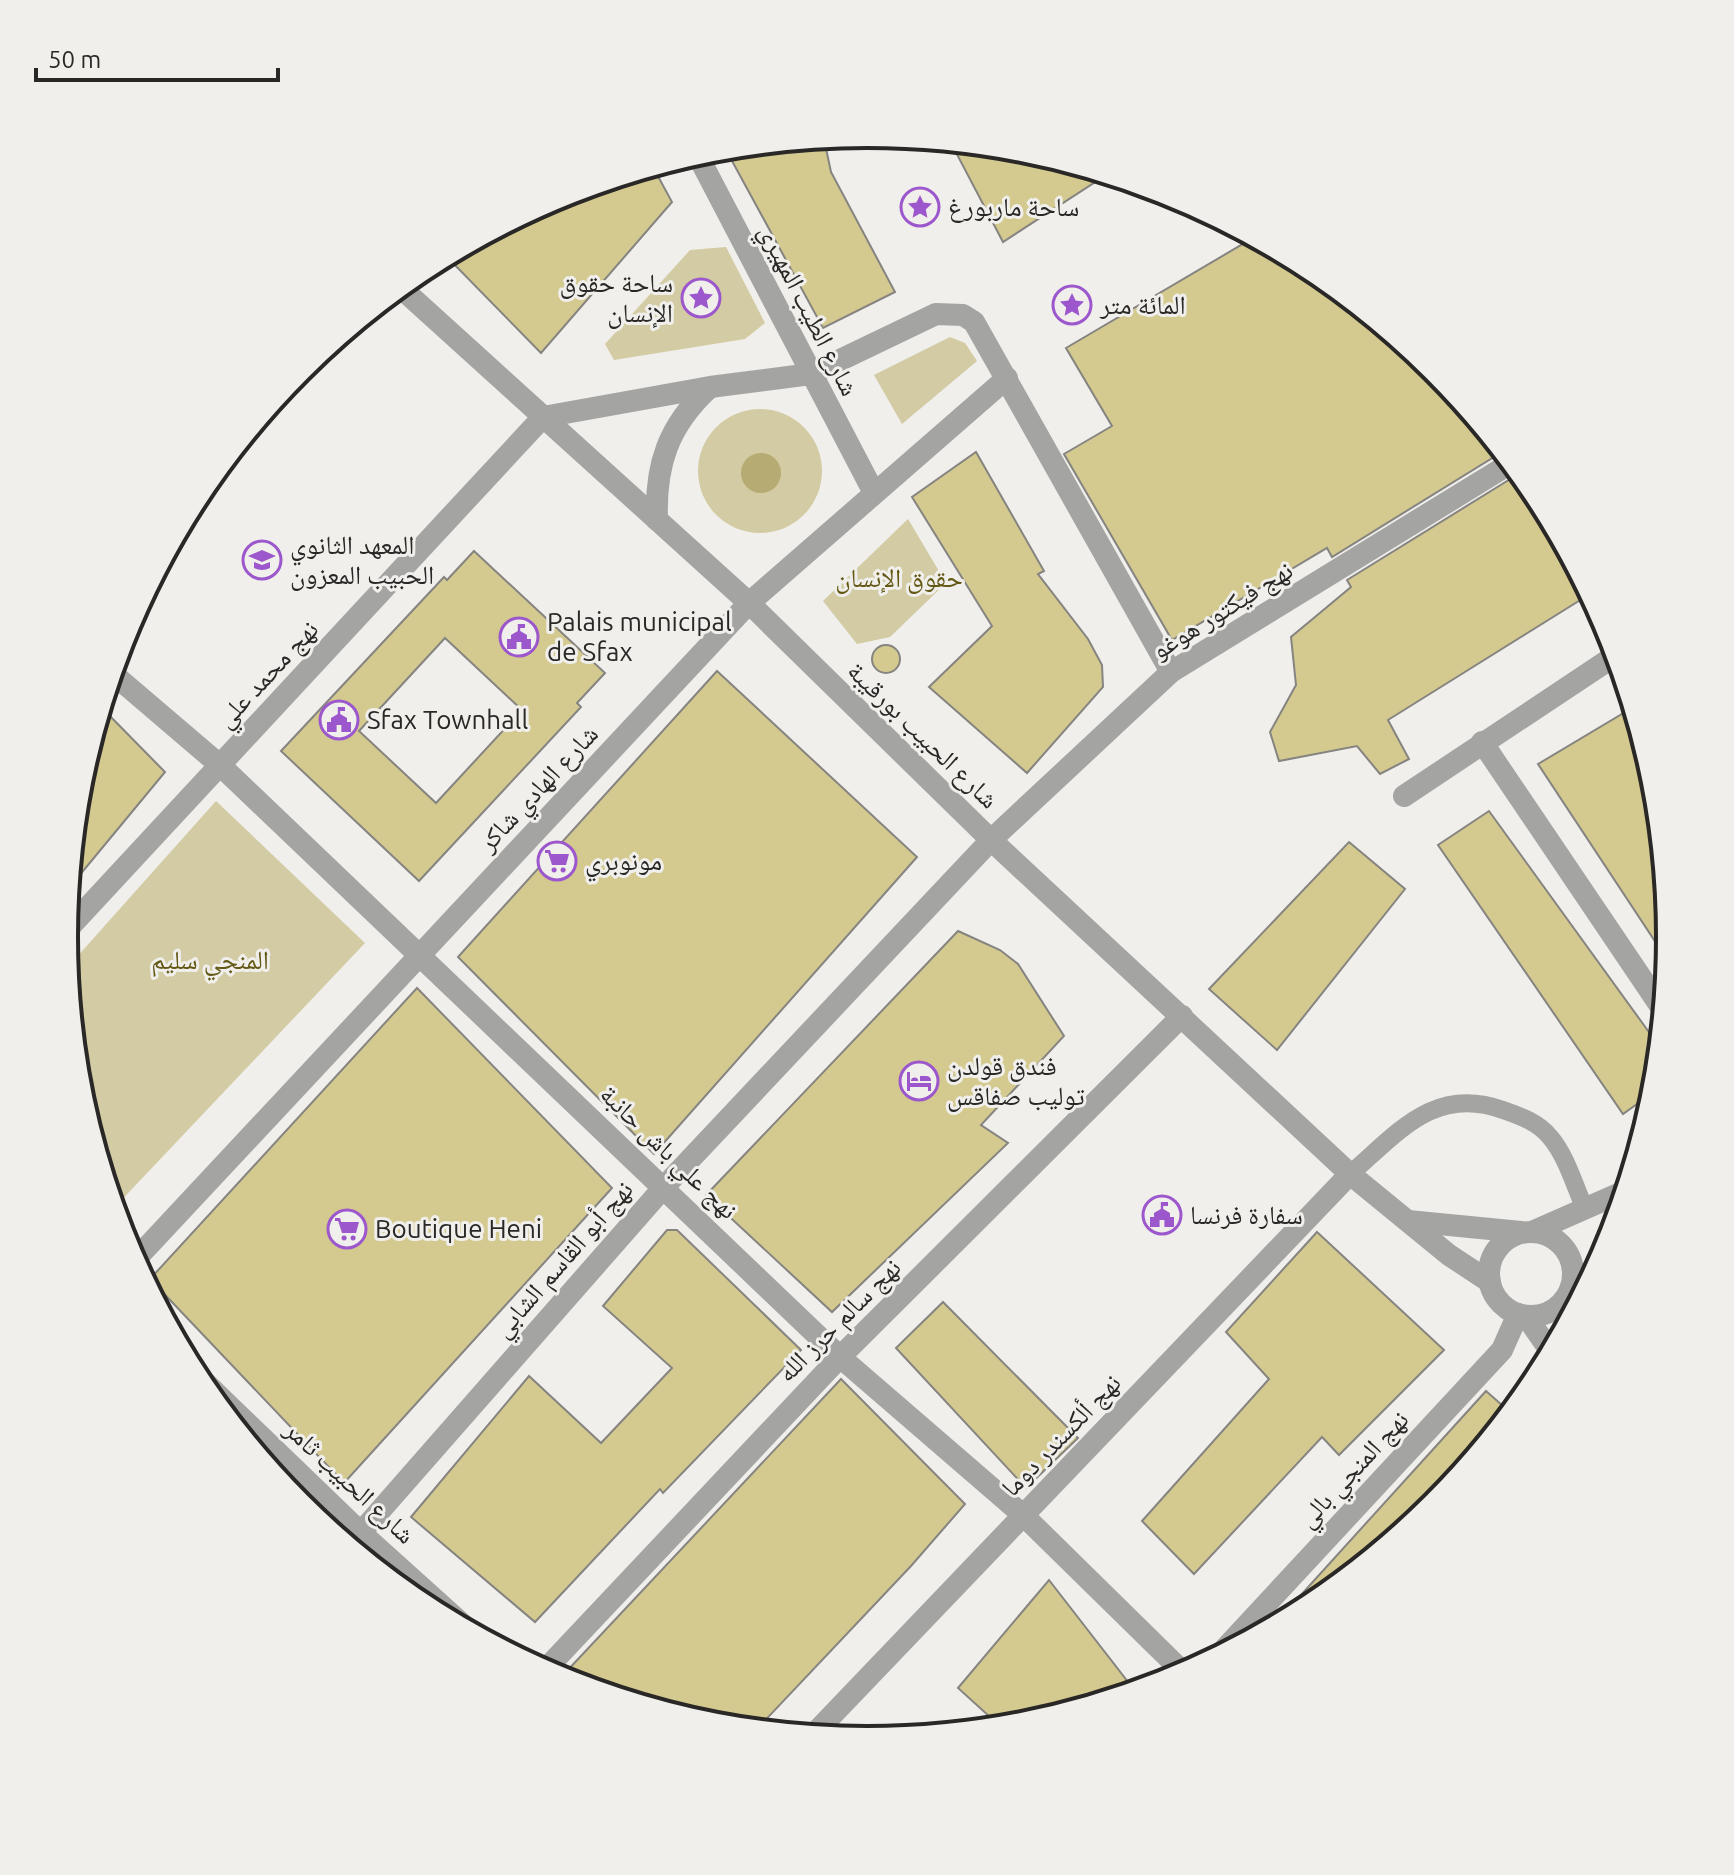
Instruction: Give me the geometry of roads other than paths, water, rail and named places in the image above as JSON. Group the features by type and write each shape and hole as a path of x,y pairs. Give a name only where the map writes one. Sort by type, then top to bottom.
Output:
{"street":[{"name":"شارع الطيب المهيري","path":"703,166 873,491"},
{"name":"شارع الحبيب بورقيبة","path":"409,296 749,603 991,840 1350,1174 1490,1282"},
{"path":"543,417 710,387 811,374 936,314 950,312 974,322 1171,672"},
{"name":"شارع الهادي شاكر","path":"143,1251 749,603 873,491 1007,378"},
{"path":"657,520 656,489 666,446 688,408 710,387"},
{"name":"نهج محمد علي","path":"79,917 543,417"},
{"name":"نهج فيكتور هوغو","path":"991,840 1171,672 1501,469"},
{"path":"1404,796 1606,662"},
{"name":"نهج علي باش حانبة","path":"121,681 221,766 422,954 840,1357 1023,1515 1174,1664"},
{"path":"1482,742 1653,996"},
{"name":"نهج أبو القاسم الشابي","path":"356,1538 664,1187 991,840"},
{"name":"نهج سالم حرز الله","path":"554,1661 840,1357 1182,1016"},
{"name":"نهج ألكسندر دوما","path":"822,1725 1350,1174"},
{"path":"1544,1343 1522,1315 1499,1302 1490,1282 1489,1269 1499,1246 1612,1197"},
{"path":"1408,1221 1547,1234 1567,1251 1573,1264 1566,1303"},
{"path":"1522,1315 1539,1316 1572,1291"},
{"name":"نهج المنجي بالي","path":"1240,1632 1502,1350 1522,1315"},
{"name":"شارع الحبيب ثامر","path":"259,1440 340,1524"}],"lane":[{"path":"1350,1174 1418,1115 1449,1102 1484,1103 1529,1119 1551,1137 1585,1209"}],"place":[{"name":"ساحة ماربورغ","path":"920,207"},
{"name":"ساحة حقوق الإنسان","path":"701,298"},
{"name":"المائة متر","path":"1072,305"},
{"name":"المعهد الثانوي الحبيب المعزون","path":"262,560"},
{"name":"Palais municipal de Sfax","path":"519,637"},
{"name":"Sfax Townhall","path":"339,720"},
{"name":"مونوبري","path":"557,861"},
{"name":"فندق قولدن توليب صفاقس","path":"919,1081"},
{"name":"سفارة فرنسا","path":"1162,1215"},
{"name":"Boutique Heni","path":"347,1229"}],"park label":[{"name":"حقوق الإنسان","path":"899,578"},
{"name":"المنجي سليم","path":"210,960"}]}
